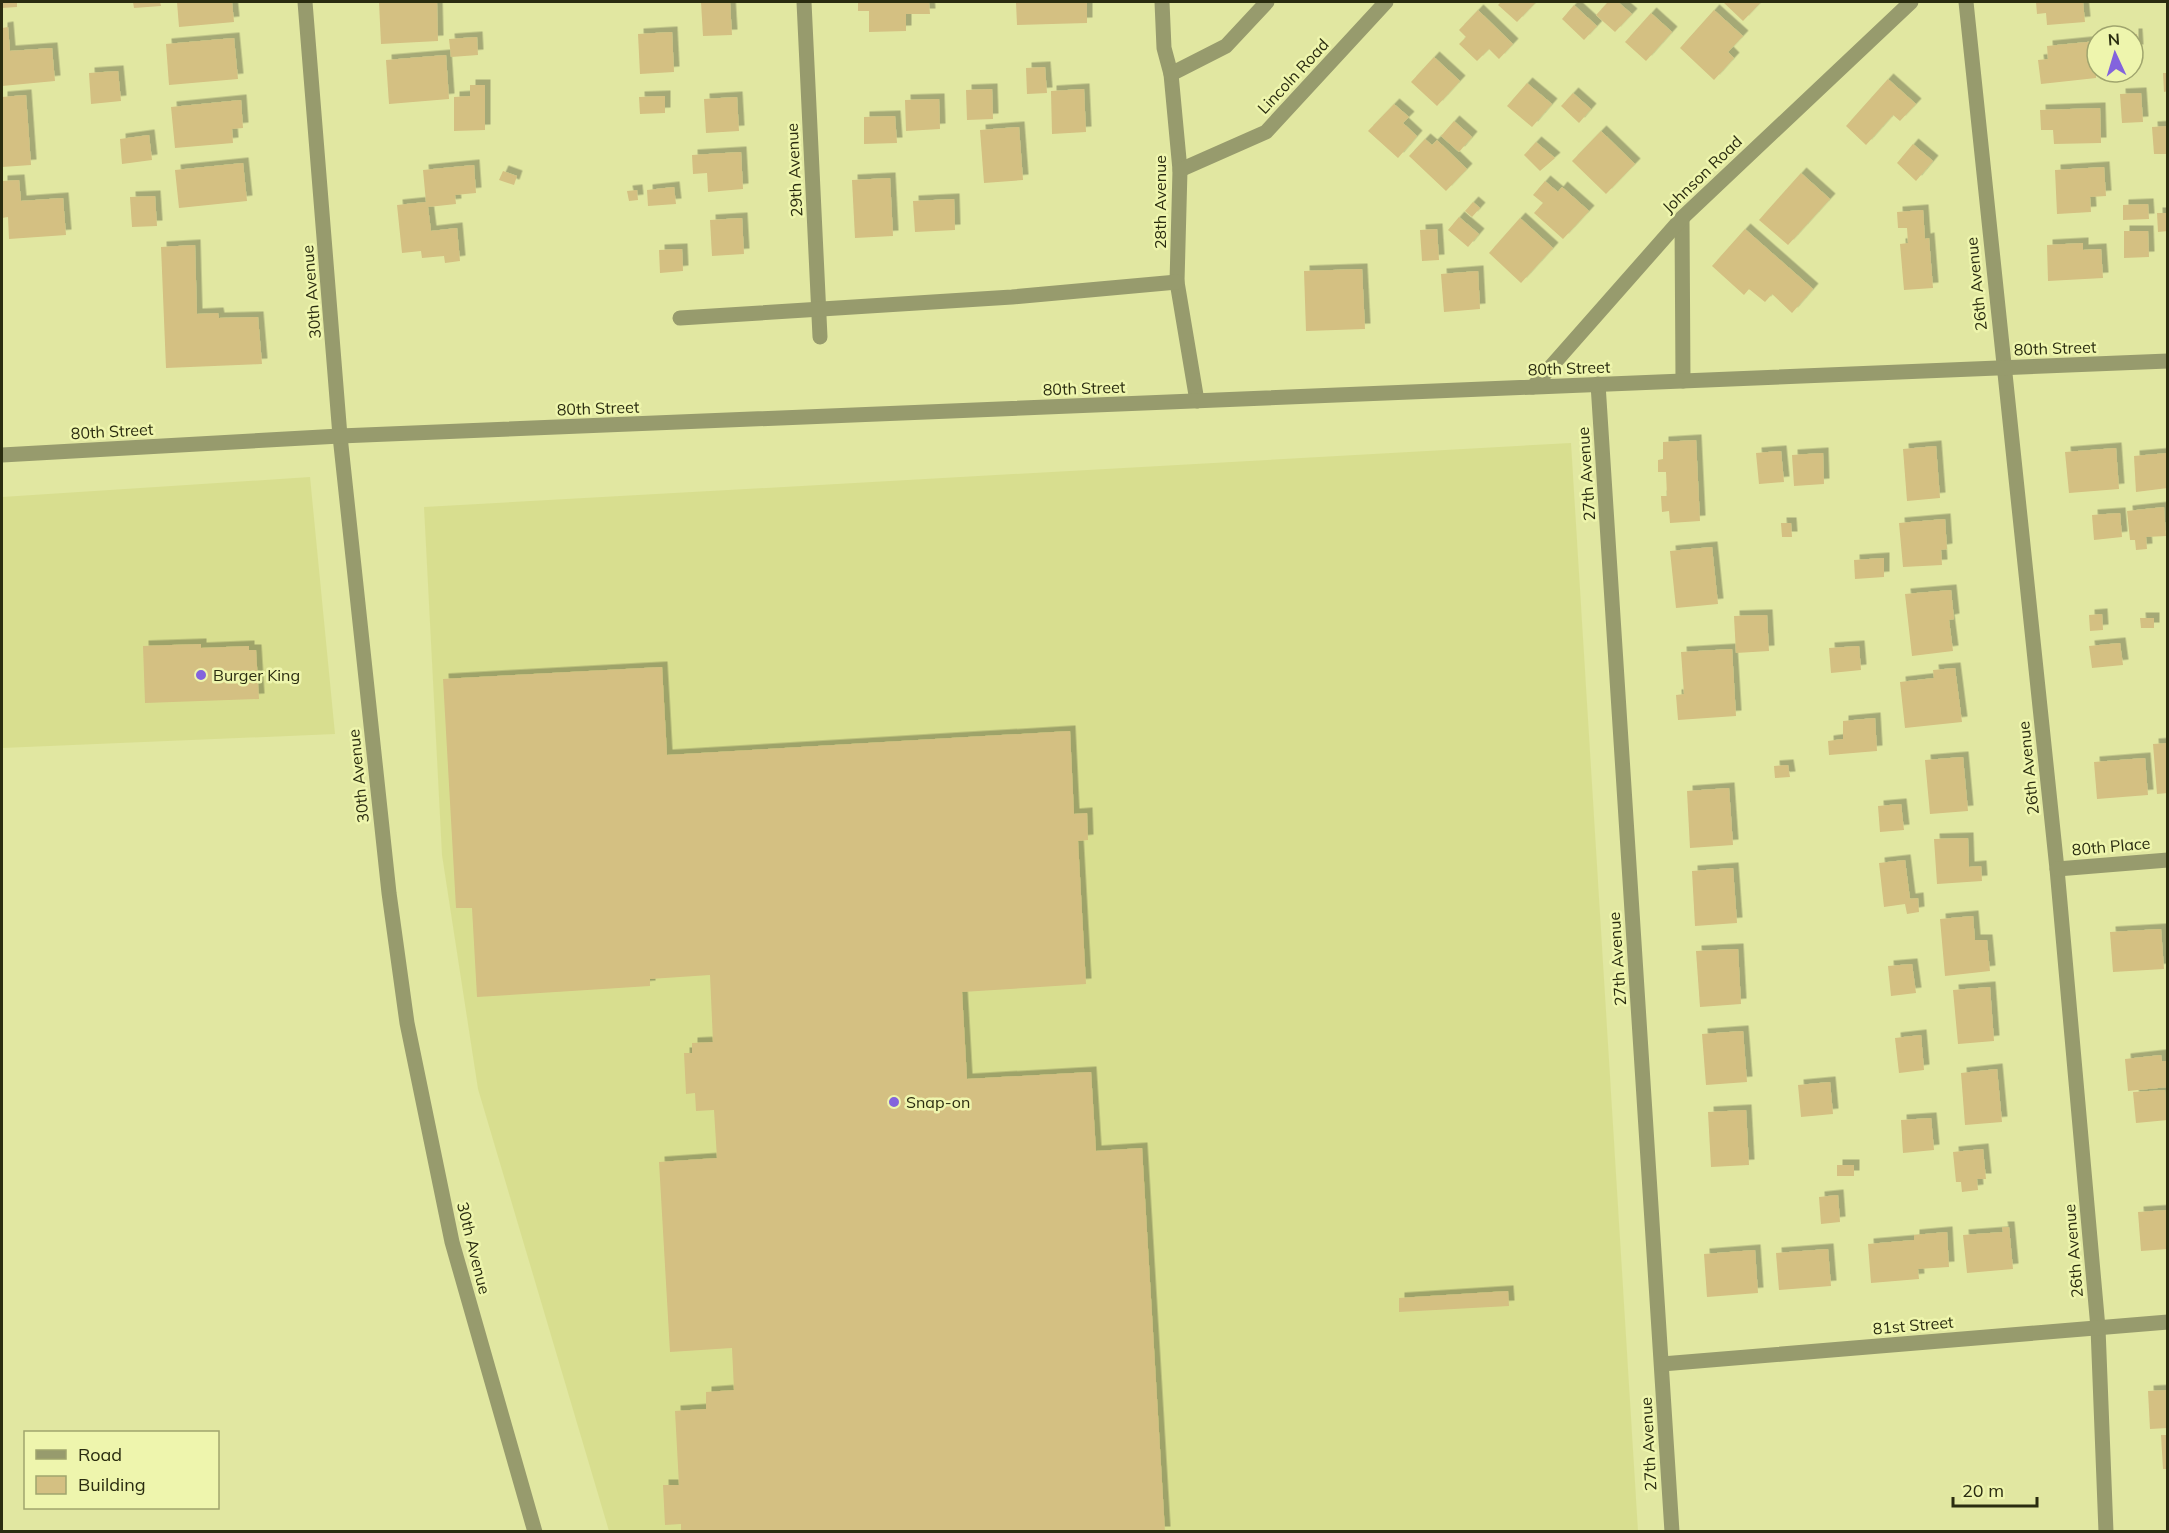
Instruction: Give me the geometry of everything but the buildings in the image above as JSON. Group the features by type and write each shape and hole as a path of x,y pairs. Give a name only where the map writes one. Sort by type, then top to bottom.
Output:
{"street":[{"name":"30th Avenue","path":"305,2 340,436 388,881 407,1023 452,1242 535,1532"},
{"name":"29th Avenue","path":"804,2 820,337"},
{"name":"28th Avenue","path":"1162,2 1164,48 1171,74 1180,170 1177,282 1197,401"},
{"path":"1171,74 1226,46 1267,2"},
{"name":"Lincoln Road","path":"1180,170 1266,132 1386,2"},
{"name":"Johnson Road","path":"1533,387 1682,218 1911,2"},
{"name":"26th Avenue","path":"1966,2 2057,869 2098,1328 2106,1532"},
{"path":"1682,218 1683,381"},
{"path":"680,318 1012,297 1177,282"},
{"name":"80th Street","path":"2,455 340,436 2168,361"},
{"name":"27th Avenue","path":"1598,384 1672,1532"},
{"name":"80th Place","path":"2057,869 2168,860"},
{"name":"81st Street","path":"1662,1364 2168,1322"}],"shaded area":[{"path":"1571,443 1638,1531 609,1531 478,1089 442,855 424,507"},
{"path":"310,477 335,734 2,748 2,497"}],"place":[{"name":"Burger King","path":"201,675"},
{"name":"Snap-on","path":"894,1102"}]}
